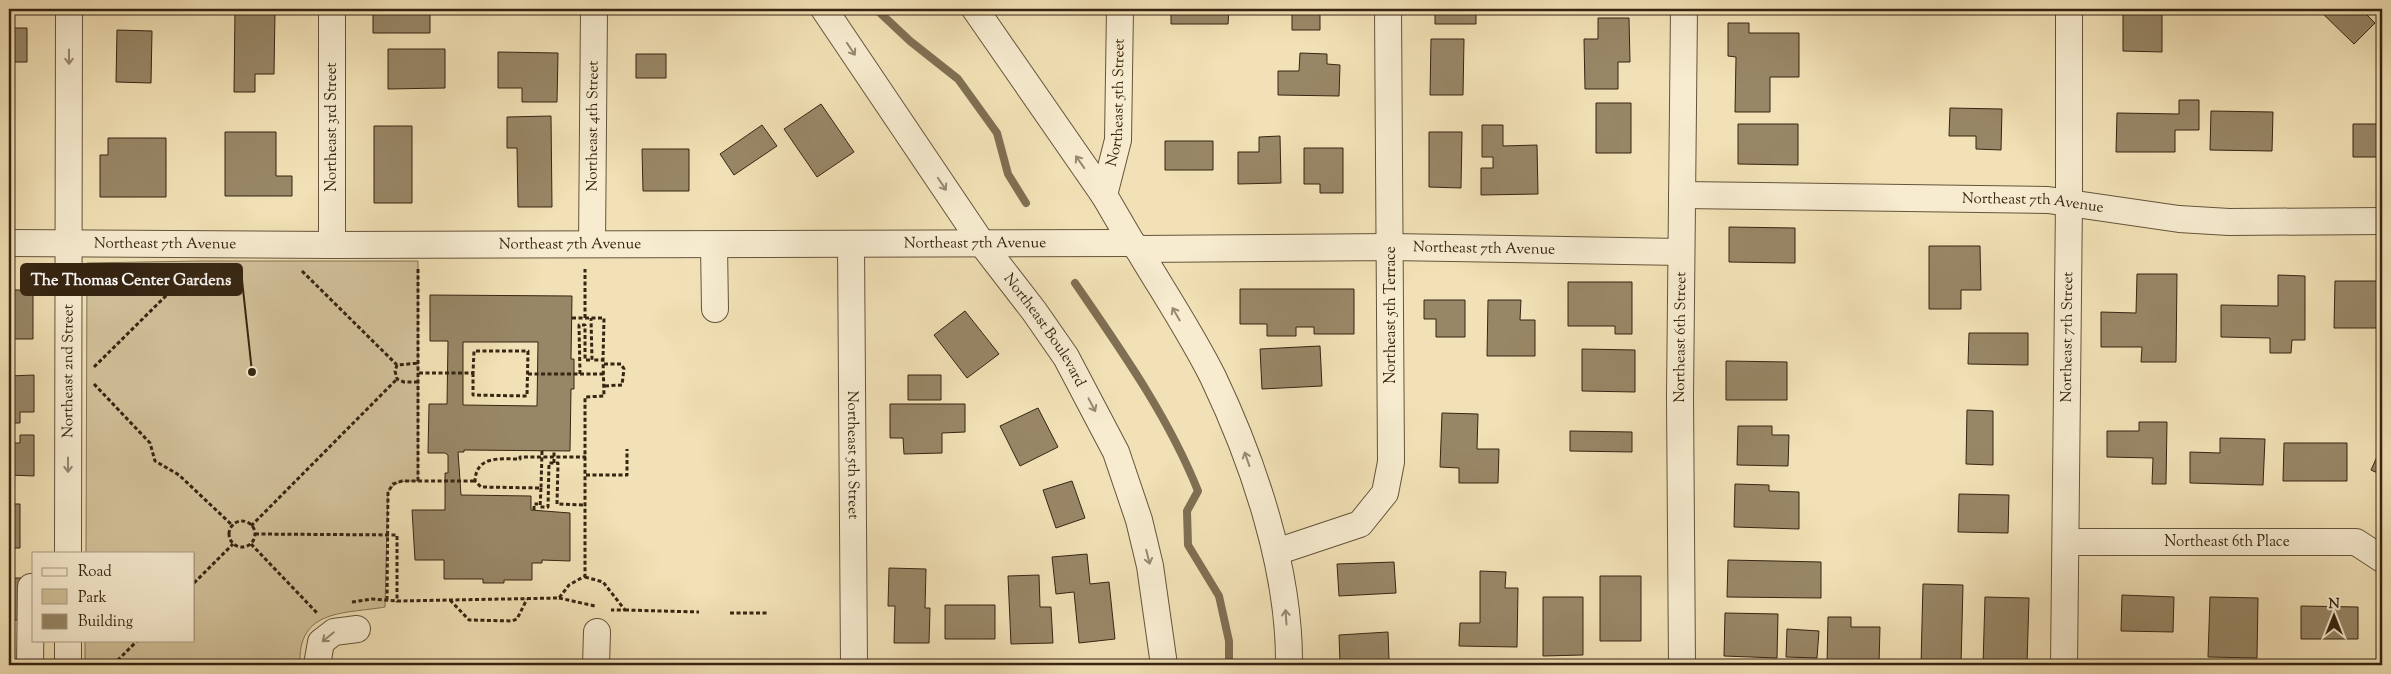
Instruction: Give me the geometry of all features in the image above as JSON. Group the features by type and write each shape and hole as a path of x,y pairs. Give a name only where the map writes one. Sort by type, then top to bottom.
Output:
{"street":[{"name":"Northeast 2nd Street","path":"68,552 69,9"},
{"name":"Northeast 3rd Street","path":"332,9 332,245"},
{"name":"Northeast 4th Street","path":"589,254 594,9"},
{"name":"Northeast Boulevard","path":"824,9 983,245 1034,310 1066,357 1116,452 1139,520 1150,566 1164,665"},
{"path":"975,9 1104,195 1212,376 1246,456 1276,552 1285,600 1289,665"},
{"name":"Northeast 5th Street","path":"1104,195 1118,140 1120,9"},
{"name":"Northeast 5th Terrace","path":"1276,552 1360,524 1385,493 1391,462 1388,9"},
{"name":"Northeast 6th Street","path":"1682,665 1681,252 1684,9"},
{"name":"Northeast 7th Street","path":"2064,665 2069,9"},
{"name":"Northeast 7th Avenue","path":"1682,195 2048,200 2179,219 2229,222 2382,221"},
{"name":"Northeast 7th Avenue","path":"9,243 332,245 589,254 714,245 1391,247 1681,252"},
{"path":"714,245 715,309"},
{"name":"Northeast 5th Street","path":"852,245 854,665"},
{"name":"Northeast 6th Place","path":"2066,542 2356,542 2382,559"},
{"path":"30,665 32,587"},
{"path":"596,665 601,616"},
{"path":"317,665 321,642 334,632 357,629"},
{"path":"68,642 68,665"}],"path":[{"path":"585,318 589,254"},
{"path":"418,261 418,481"},
{"path":"93,369 195,267"},
{"path":"300,268 397,366"},
{"path":"572,318 604,318 604,396 585,397 585,576"},
{"path":"591,318 592,360"},
{"path":"580,374 579,325 585,325 585,360 621,364 624,369 624,382 620,386 604,386"},
{"path":"474,351 528,351 527,396 473,395 473,373 474,351"},
{"path":"397,366 419,364"},
{"path":"397,366 395,372 397,379"},
{"path":"419,373 473,373"},
{"path":"528,374 604,374"},
{"path":"397,379 404,382 418,382"},
{"path":"251,526 397,379"},
{"path":"92,382 150,443 155,461 179,475 233,526"},
{"path":"586,475 626,475 626,449"},
{"path":"542,451 540,507 548,507 549,463 558,463 555,504 586,505"},
{"path":"554,451 554,463"},
{"path":"475,481 478,468 488,460 586,457"},
{"path":"386,600 388,492 393,484 402,481 475,481 482,487 541,488"},
{"path":"534,510 534,504 538,504"},
{"path":"242,522 251,526 255,534 251,544 242,547 233,544 230,534 233,526 242,522"},
{"path":"255,534 397,535 397,600 559,598 601,616 625,610 699,612"},
{"path":"195,583 233,544"},
{"path":"251,544 318,614"},
{"path":"559,598 569,585 585,576 603,582 625,610"},
{"path":"449,600 469,620 512,621 517,619 528,598"},
{"path":"730,613 767,613"},
{"path":"113,665 136,642"}],"green space":[{"path":"418,261 418,481 398,483 388,492 385,607 340,613 315,623 307,633 301,646 300,665 85,665 85,642 195,642 195,552 86,552 87,263"}],"building":[{"path":"373,9 430,9 430,33 373,33"},
{"path":"1171,9 1229,9 1228,24 1171,24"},
{"path":"1292,9 1338,10 1320,10 1320,30 1292,30"},
{"path":"1435,9 1476,9 1476,24 1435,24"},
{"path":"2123,9 2171,9 2162,10 2162,52 2123,51"},
{"path":"2318,9 2361,9 2375,23 2354,44"},
{"path":"235,10 275,11 274,74 255,74 255,92 234,92"},
{"path":"9,14 12,14 12,28 27,28 27,62 9,62"},
{"path":"1598,18 1629,18 1630,62 1618,62 1618,89 1585,89 1584,39 1598,39"},
{"path":"1728,23 1749,23 1749,33 1799,33 1799,77 1770,77 1770,112 1735,112 1736,57 1728,56"},
{"path":"117,30 152,31 151,83 116,82"},
{"path":"1431,39 1464,39 1463,95 1430,95"},
{"path":"388,49 445,49 445,88 388,89"},
{"path":"498,52 558,53 557,102 522,102 522,88 498,88"},
{"path":"1300,53 1327,54 1327,64 1340,65 1339,96 1278,95 1278,71 1299,71"},
{"path":"636,54 666,54 666,78 636,78"},
{"path":"2179,100 2199,100 2199,130 2175,130 2175,152 2116,152 2117,113 2179,114"},
{"path":"1596,103 1631,103 1631,153 1596,153"},
{"path":"821,104 854,152 817,177 784,129"},
{"path":"1950,108 2002,109 2001,150 1976,149 1976,136 1949,136"},
{"path":"2211,111 2273,112 2272,151 2210,150"},
{"path":"551,116 552,207 518,207 517,148 507,148 507,117"},
{"path":"1738,124 1798,124 1798,165 1738,164"},
{"path":"2353,124 2382,124 2382,157 2353,157"},
{"path":"762,125 777,146 734,175 720,154"},
{"path":"1482,125 1503,125 1503,146 1537,145 1538,194 1481,195 1481,168 1493,168 1493,157 1482,157"},
{"path":"374,126 412,126 412,203 374,203"},
{"path":"225,132 276,132 276,176 292,176 292,196 225,196"},
{"path":"1429,132 1462,132 1461,188 1429,187"},
{"path":"1280,136 1281,183 1238,184 1238,152 1259,152 1259,137"},
{"path":"108,138 166,138 166,197 100,197 100,155 108,155"},
{"path":"1165,141 1213,141 1213,170 1165,170"},
{"path":"1304,148 1343,148 1343,193 1320,193 1320,184 1304,184"},
{"path":"642,149 689,149 689,191 643,191"},
{"path":"1729,227 1795,228 1795,263 1729,262"},
{"path":"1929,246 1980,246 1981,290 1961,290 1961,309 1929,309"},
{"path":"2137,274 2177,274 2176,362 2141,362 2142,347 2101,347 2101,312 2136,313"},
{"path":"2278,275 2305,276 2305,340 2292,340 2291,353 2270,353 2270,338 2221,337 2221,305 2278,306"},
{"path":"2335,281 2382,281 2382,328 2334,328"},
{"path":"1568,282 1632,282 1632,334 1615,334 1615,326 1568,326"},
{"path":"1240,289 1354,289 1354,334 1314,334 1314,327 1296,327 1296,336 1267,336 1267,324 1240,324"},
{"path":"9,290 33,290 33,339 9,339"},
{"path":"430,295 572,296 571,359 574,359 574,389 571,389 570,451 464,450 464,452 458,452 461,495 531,496 531,510 570,513 570,561 542,560 542,563 532,563 532,580 504,580 504,583 483,583 483,579 444,579 444,560 415,560 412,510 445,510 445,473 448,473 448,455 445,453 428,453 429,404 447,404 448,341 430,341","holes":["463,342 538,342 537,406 463,405"]},
{"path":"1424,300 1465,300 1465,337 1436,337 1436,319 1424,319"},
{"path":"1488,300 1521,300 1520,320 1535,320 1535,356 1487,356"},
{"path":"965,311 999,354 967,378 934,335"},
{"path":"1969,333 2028,333 2028,365 1968,364"},
{"path":"1320,346 1322,386 1262,389 1260,349"},
{"path":"1582,349 1635,350 1635,392 1582,391"},
{"path":"1726,361 1787,362 1787,400 1726,400"},
{"path":"34,375 34,412 20,412 20,423 9,423 9,376"},
{"path":"908,375 941,375 941,400 908,400"},
{"path":"890,404 965,404 965,432 942,433 942,453 904,454 903,438 890,438"},
{"path":"1038,408 1058,447 1020,466 1000,426"},
{"path":"1967,410 1993,411 1993,465 1966,464"},
{"path":"1442,413 1478,414 1477,449 1499,449 1498,483 1459,483 1459,468 1440,467"},
{"path":"2139,422 2167,422 2166,484 2152,484 2153,458 2107,457 2107,431 2139,431"},
{"path":"1738,426 1772,426 1772,435 1789,435 1788,466 1737,465"},
{"path":"1570,431 1632,432 1632,452 1570,451"},
{"path":"20,435 34,435 34,476 9,475 9,443 20,443"},
{"path":"2220,438 2265,439 2263,485 2190,483 2190,452 2220,453"},
{"path":"2284,443 2347,443 2347,481 2283,481"},
{"path":"2382,446 2382,475 2371,470"},
{"path":"1072,481 1085,518 1056,528 1043,490"},
{"path":"1735,484 1769,485 1769,491 1799,492 1799,529 1734,527"},
{"path":"1959,494 2009,495 2008,533 1958,532"},
{"path":"9,504 20,504 20,548 9,548"},
{"path":"1087,554 1090,584 1109,582 1115,639 1079,643 1074,592 1056,594 1052,557"},
{"path":"1728,560 1821,562 1821,598 1727,597"},
{"path":"1394,562 1396,593 1339,596 1337,564"},
{"path":"889,568 926,569 925,608 930,608 929,643 894,643 895,606 888,606"},
{"path":"1480,571 1506,572 1505,588 1518,588 1517,647 1459,646 1460,623 1480,623"},
{"path":"1039,575 1040,607 1051,607 1053,643 1011,644 1008,576"},
{"path":"1600,576 1641,576 1641,641 1600,641"},
{"path":"9,578 21,578 20,620 9,620"},
{"path":"1923,584 1963,585 1961,665 1921,665"},
{"path":"2122,595 2174,597 2173,632 2121,631"},
{"path":"1543,597 1583,597 1583,655 1543,656"},
{"path":"1985,597 2029,598 2027,665 1983,665"},
{"path":"2210,597 2258,598 2257,658 2208,657"},
{"path":"945,605 995,605 995,639 945,639"},
{"path":"2301,606 2358,607 2358,639 2301,639"},
{"path":"1725,613 1778,614 1777,658 1724,656"},
{"path":"1828,617 1851,617 1851,627 1880,627 1879,664 1827,664"},
{"path":"1787,629 1819,631 1817,658 1786,657"},
{"path":"1388,632 1389,660 1340,663 1339,635"}],"waterway":[{"path":"876,9 910,41 958,79 997,133 1008,174 1026,203"},
{"path":"1075,283 1126,358 1158,410 1173,436 1198,491 1187,511 1188,545 1219,596 1229,641 1229,665"}],"place":[{"name":"The Thomas Center Gardens","path":"252,372"}]}
